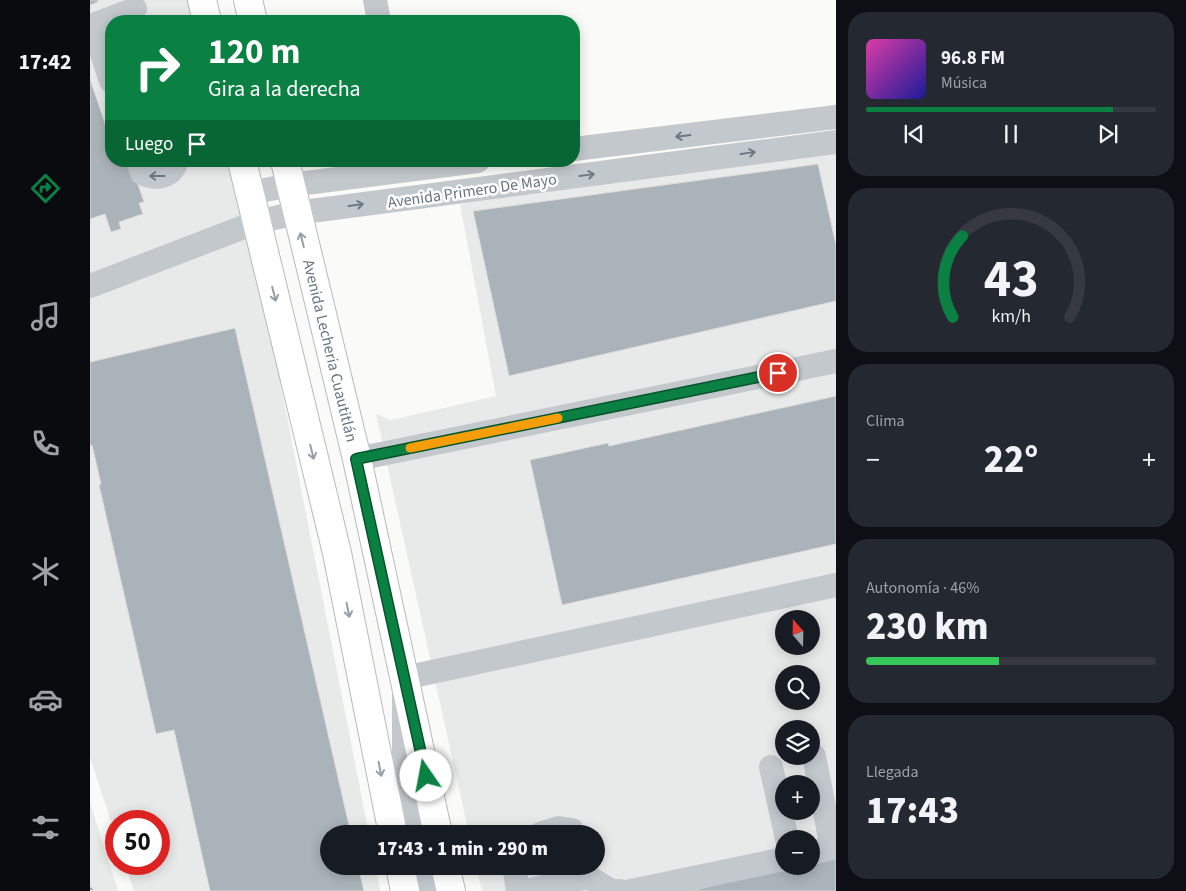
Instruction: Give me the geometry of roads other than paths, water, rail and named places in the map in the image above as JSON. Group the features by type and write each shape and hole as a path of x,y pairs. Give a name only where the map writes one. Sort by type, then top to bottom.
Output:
{"main road":[{"path":"202,0 206,15"},
{"path":"248,0 252,15"},
{"path":"244,167 337,553 391,825"},
{"name":"Avenida Lecheria Cuautitlán","path":"287,173 356,459 436,825"},
{"path":"402,875 405,891"},
{"path":"447,875 451,891"}],"street":[{"path":"375,0 378,15"},
{"path":"122,15 136,10"},
{"path":"105,21 96,24 96,35 105,63"},
{"path":"580,148 836,117"},
{"name":"Avenida Primero De Mayo","path":"90,286 257,222 296,213 836,142"},
{"path":"140,167 142,173 152,178 166,176 175,167"},
{"name":"Avenida Primero De Mayo","path":"250,193 287,173 391,167"},
{"path":"329,209 333,171"},
{"path":"356,459 836,361"},
{"path":"416,825 404,769 404,678 836,585"},
{"path":"815,765 827,849"},
{"path":"771,767 785,830"},
{"path":"631,891 775,861"},
{"path":"426,875 430,891"},
{"path":"515,875 518,891"},
{"path":"526,891 577,875"},
{"path":"591,875 612,891 620,891"}]}
